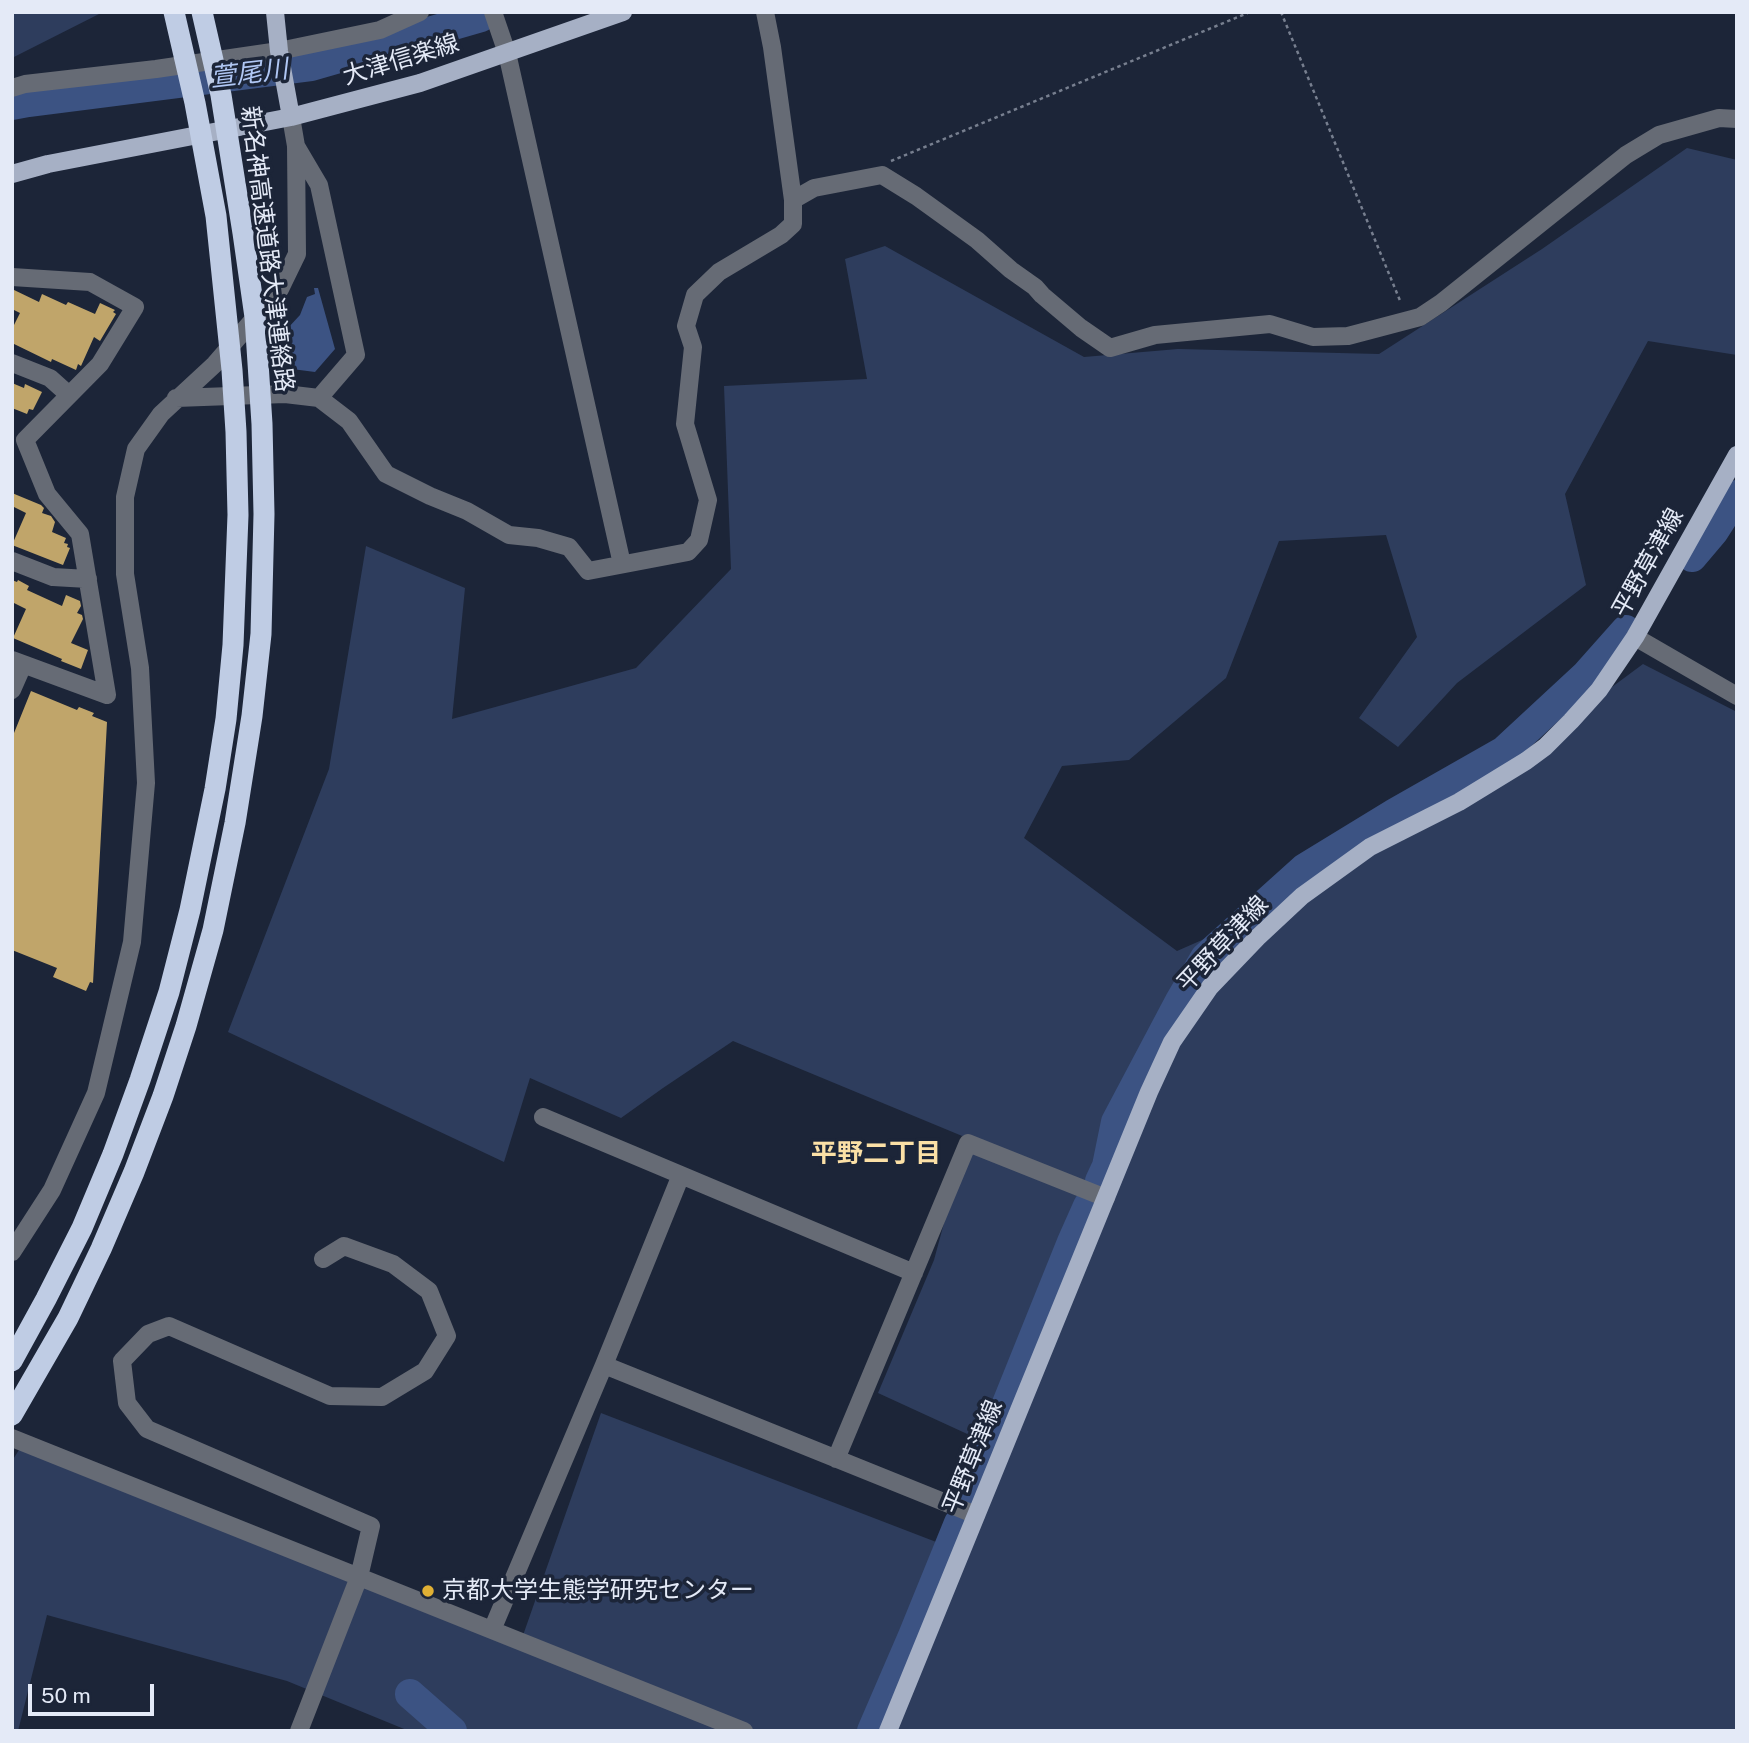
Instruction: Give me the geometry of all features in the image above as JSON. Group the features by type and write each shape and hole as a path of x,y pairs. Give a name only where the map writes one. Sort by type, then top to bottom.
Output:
{"highway":[{"name":"新名神高速道路大津連絡路","path":"12,1361 82,1228 140,1080 169,992 193,897 226,719 233,645 238,515 232,370 216,216 195,103 174,12"},
{"name":"新名神高速道路大津連絡路","path":"12,1415 68,1318 101,1249 163,1096 213,930 235,823 252,716 261,634 264,514 262,424 254,317 243,233 222,95 202,12"}],"main road":[{"path":"275,12 279,53 291,117"},
{"name":"大津信楽線","path":"12,174 48,164 291,117 420,83 504,46 623,12"},
{"name":"平野草津線","path":"888,1731 1149,1092 1172,1042 1210,987 1302,896 1370,847 1459,802 1526,761 1545,747 1599,691 1636,637 1737,455"}],"street":[{"path":"12,88 25,84 279,53 380,30 420,12"},
{"path":"493,12 504,46 622,564"},
{"path":"176,398 285,394 320,398 349,421 386,474 467,511 509,535 538,538 569,547 588,571 688,552 699,540 708,500 685,424 693,347 686,326 695,296 719,272 781,235 793,224 793,200 765,12"},
{"path":"12,1252 52,1190 96,1093 132,942 146,783 140,668 125,574 125,497 136,449 161,414 215,364 279,289 297,254 296,146 291,117"},
{"path":"793,200 814,188 882,175 977,240 1011,270 1035,286 1081,328 1110,348 1155,335 1270,324 1313,337 1348,335 1420,317 1626,155 1659,135 1719,118 1737,119"},
{"path":"296,146 319,185 356,355 320,398"},
{"path":"12,277 90,282 135,307 100,364 25,440 20,450 47,494 80,534 107,695 18,662 12,690"},
{"path":"12,363 50,378 69,395"},
{"path":"12,561 53,577 88,579"},
{"path":"1636,637 1737,696"},
{"path":"543,1117 914,1273"},
{"path":"836,1459 968,1143 1106,1198"},
{"path":"492,1630 681,1175"},
{"path":"299,1731 359,1577 371,1526 147,1429 127,1403 122,1361 148,1334 169,1326 330,1396 382,1397 425,1371 447,1336 429,1291 393,1264 344,1246 323,1259"},
{"path":"604,1365 976,1515"},
{"path":"12,1438 744,1731"}],"path":[{"path":"882,175 892,161 1250,12"},
{"path":"1280,12 1409,321"}],"shaded area":[{"path":"12,12 103,12 12,58"},
{"path":"1687,148 1737,160 1737,355 1648,341 1565,494 1586,585 1457,683 1398,747 1359,718 1417,637 1386,535 1279,541 1226,678 1129,760 1062,766 1024,838 1177,951 1302,896 1446,810 1643,664 1737,712 1737,1731 409,1731 287,1681 47,1615 18,1731 12,1731 12,1461 24,1442 521,1641 601,1413 957,1550 1000,1449 878,1393 934,1260 967,1138 733,1041 621,1118 530,1078 504,1162 228,1032 329,769 366,546 465,588 452,719 636,668 731,569 724,386 867,379 845,259 885,246 1084,357 1178,349 1379,354 1542,249"},
{"path":"314,288 318,288 335,349 315,372 292,369 287,329 300,315 307,297 315,294"}],"building":[{"path":"12,289 39,302 42,294 95,314 100,303 115,310 113,312 116,314 100,341 94,337 81,366 78,364 76,370 52,359 51,362 12,343 12,329 20,313 12,309"},
{"path":"12,383 24,388 25,384 42,392 33,410 29,409 27,414 12,408"},
{"path":"12,493 41,505 44,508 42,513 51,516 55,522 52,532 66,538 64,543 70,548 63,565 12,545 26,513 12,506"},
{"path":"12,580 18,580 29,586 27,590 62,606 66,595 80,601 81,606 77,613 82,615 83,619 71,643 88,650 81,669 13,638 26,609 12,602"},
{"path":"31,691 77,710 79,707 94,713 92,716 107,722 93,983 90,982 86,991 53,977 57,968 12,950 12,738"}],"waterway":[{"name":"萱尾川","path":"12,105 311,66 481,17"},
{"path":"1692,557 1714,531 1737,495"},
{"path":"1100,1181 1107,1166 1116,1122 1205,958 1305,868 1504,751 1586,675 1626,630"},
{"path":"969,1498 1088,1206"},
{"path":"872,1731 959,1523"},
{"path":"410,1694 452,1731"}],"place":[{"name":"京都大学生態学研究センター","path":"428,1591"}],"district":[{"name":"平野二丁目","path":"876,1154"}]}
